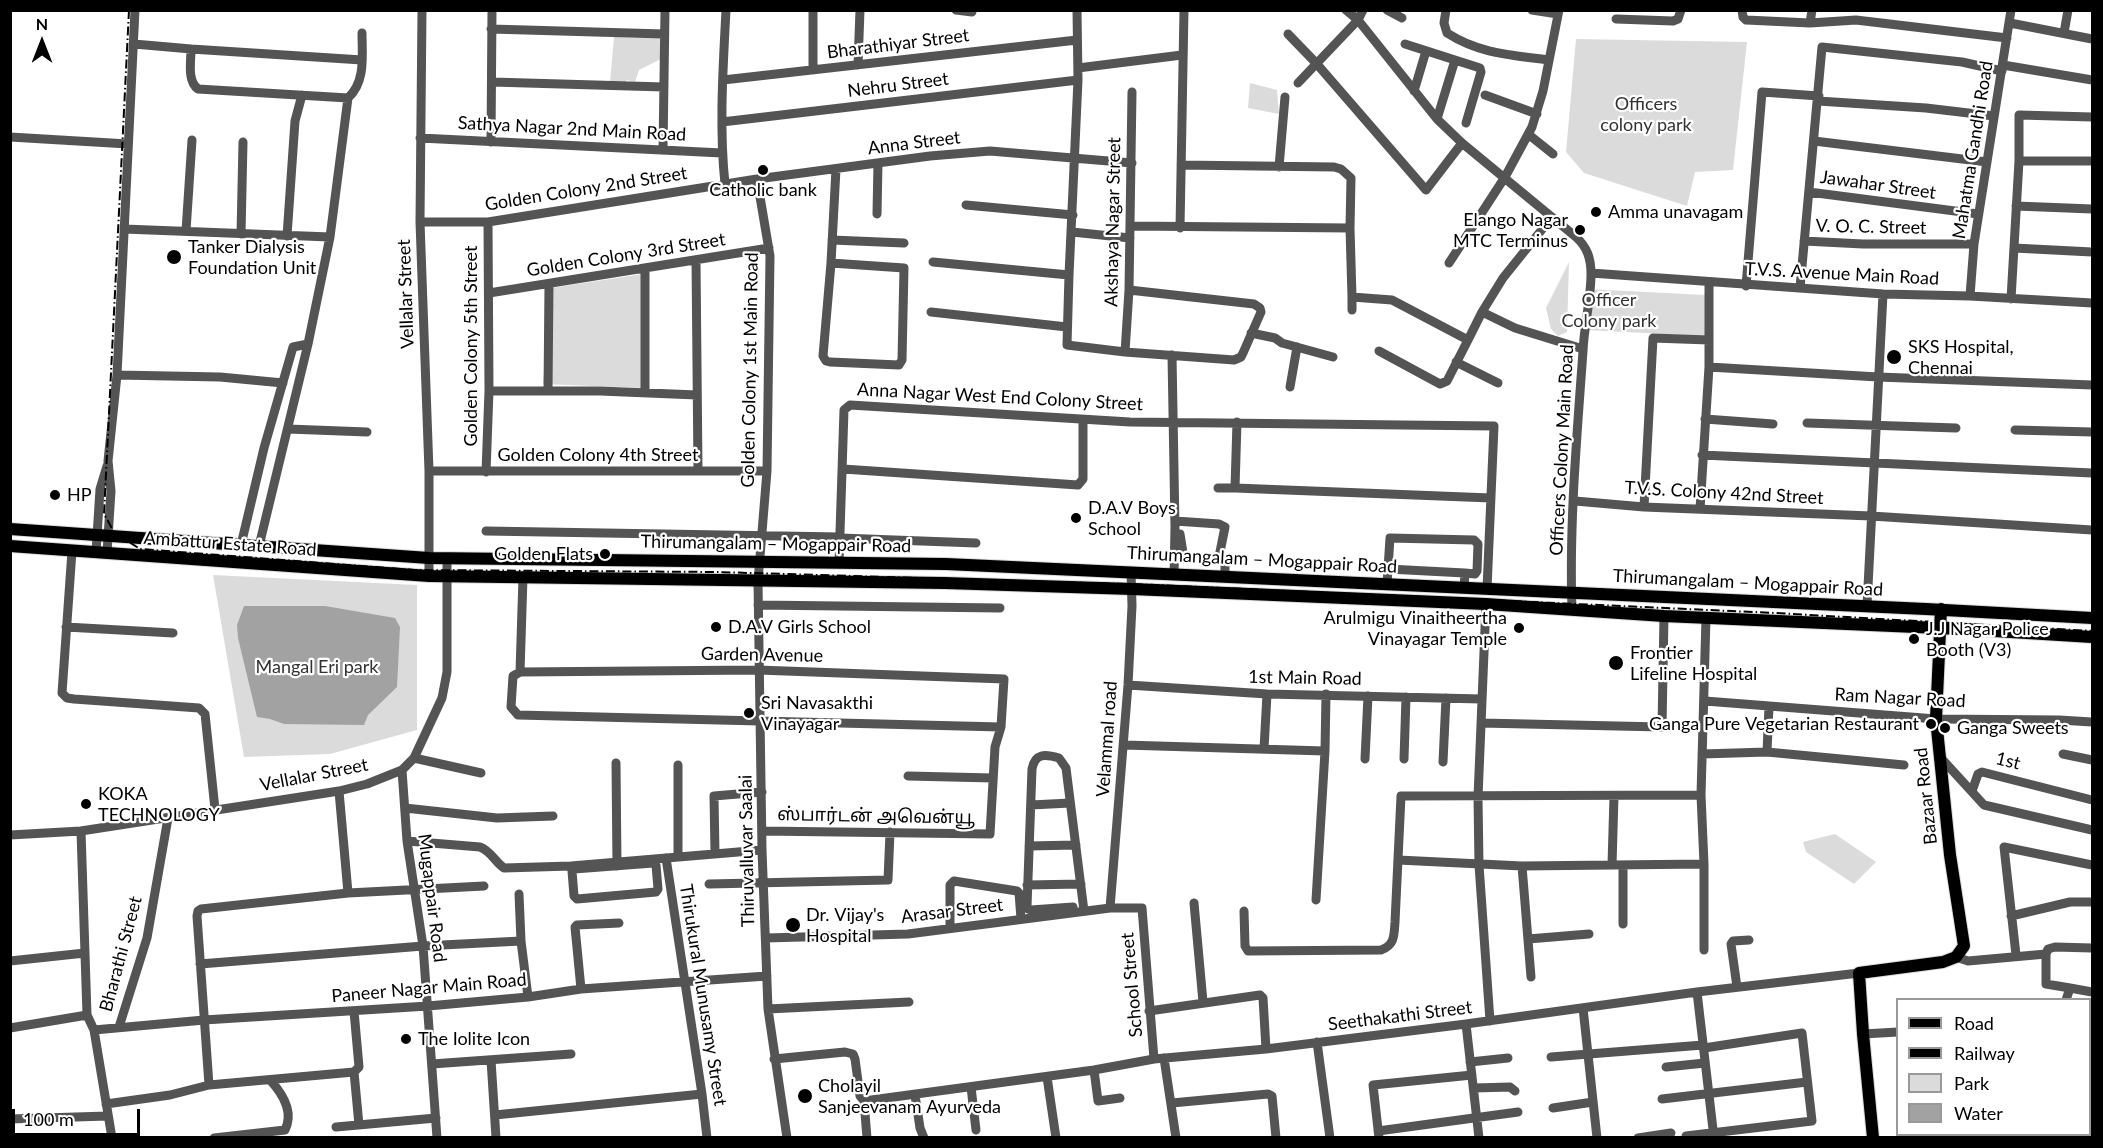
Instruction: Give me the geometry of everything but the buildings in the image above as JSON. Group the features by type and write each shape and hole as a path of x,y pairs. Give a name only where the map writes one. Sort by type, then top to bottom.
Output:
{"main road":[{"name":"Ambattur Estate Road","path":"10,530 429,558"},
{"name":"Ambattur Estate Road","path":"10,546 447,576"},
{"name":"Thirumangalam – Mogappair Road","path":"429,558 946,564 1941,609 2092,618"},
{"name":"Thirumangalam – Mogappair Road","path":"447,576 945,583 1132,589 1486,604 1664,616 1940,628 2092,638"},
{"name":"Bazaar Road","path":"1941,609 1936,719 1950,855 1964,946 1956,957"},
{"path":"1873,1137 1859,973 1943,962 1956,957"}],"street":[{"path":"101,552 103,536 100,489 108,461 117,375 135,10"},
{"name":"Vellalar Street","path":"422,10 420,222 429,471 429,576"},
{"path":"491,142 492,10"},
{"path":"663,150 665,10"},
{"path":"725,184 722,122 726,10"},
{"path":"813,10 813,70"},
{"path":"858,65 860,10"},
{"path":"956,10 972,12"},
{"path":"1077,10 1078,80 1067,345 1234,360 1244,353 1261,312 1260,308 1254,304 1129,290"},
{"path":"1180,228 1184,10"},
{"name":"Officers Colony Main Road","path":"1347,10 1358,20 1437,119 1585,245 1589,254 1591,273 1583,349 1572,609"},
{"path":"1298,83 1358,20 1363,10"},
{"path":"1387,10 1402,18"},
{"path":"1446,10 1444,22 1447,33 1468,45 1485,52 1548,60"},
{"path":"1449,263 1505,177 1538,114 1558,12 1532,10"},
{"path":"1616,19 1666,21 1678,19 1681,10"},
{"path":"1810,23 1812,10"},
{"name":"Mahatma Gandhi Road","path":"1970,296 1978,214 2011,10"},
{"path":"2064,33 2068,10"},
{"path":"1742,12 1746,20 1810,23 1856,20 2007,38"},
{"path":"2010,23 2092,39"},
{"path":"491,29 664,34"},
{"path":"190,49 191,81 198,89 348,98 356,92 360,81 362,33"},
{"path":"1288,34 1426,190 1462,142"},
{"name":"Bharathiyar Street","path":"723,80 1077,40"},
{"path":"134,44 362,60"},
{"path":"1405,44 1481,69 1466,123"},
{"path":"1800,288 1822,47 1962,62 2092,80"},
{"path":"1414,91 1426,51"},
{"path":"1078,68 1182,55"},
{"path":"1437,119 1455,60"},
{"name":"Nehru Street","path":"722,122 1078,80"},
{"path":"492,82 664,87"},
{"name":"Akshaya Nagar Street","path":"1125,352 1129,290 1132,92"},
{"path":"1746,286 1762,92 1995,116"},
{"path":"287,236 295,121 302,95"},
{"path":"1485,95 1538,114"},
{"path":"1279,167 1285,97"},
{"path":"259,546 308,344 330,237 348,98"},
{"path":"2011,299 2019,161 2019,116 2092,117"},
{"path":"1528,134 1553,154"},
{"path":"10,137 128,144"},
{"name":"Sathya Nagar 2nd Main Road","path":"420,138 722,153"},
{"path":"186,231 192,140"},
{"path":"1814,141 1987,162"},
{"path":"240,234 243,142"},
{"name":"Anna Street","path":"757,179 990,151 1132,163"},
{"path":"2019,161 2092,161"},
{"path":"877,214 878,163"},
{"path":"1181,165 1334,167 1346,172 1351,178 1352,309"},
{"path":"831,263 904,268 902,363 896,366 830,362 826,361 823,356 836,169"},
{"name":"Golden Colony 2nd Street","path":"420,222 488,222 757,179"},
{"name":"Golden Colony 1st Main Road","path":"757,179 770,256 767,471 759,562"},
{"name":"Jawahar Street","path":"1809,192 1978,214"},
{"path":"966,205 1073,215"},
{"path":"2016,206 2092,209"},
{"path":"1379,351 1437,384 1447,381 1482,312 1503,278 1552,217"},
{"name":"Golden Colony 5th Street","path":"486,472 489,391 488,222"},
{"path":"1130,226 1350,228"},
{"path":"124,229 330,237"},
{"path":"1072,232 1130,238"},
{"path":"832,240 903,243"},
{"name":"V. O. C. Street","path":"1804,242 1974,244"},
{"name":"Golden Colony 3rd Street","path":"489,293 769,248"},
{"path":"2014,248 2092,252"},
{"path":"696,260 698,471"},
{"path":"933,262 1069,275"},
{"path":"645,269 645,393"},
{"name":"T.V.S. Avenue Main Road","path":"1591,273 1746,286 2092,303"},
{"path":"1700,509 1708,367 1709,283"},
{"path":"548,391 549,284"},
{"path":"1867,606 1883,294"},
{"path":"1352,297 1392,300 1468,340"},
{"path":"931,312 1068,327"},
{"path":"1482,312 1515,328 1583,349"},
{"path":"1251,333 1275,338 1282,343 1333,357"},
{"path":"1644,507 1653,338 1708,340"},
{"path":"241,545 264,448 293,346 308,344"},
{"path":"1290,387 1297,347"},
{"path":"1172,356 1177,522 1174,575"},
{"path":"1456,362 1498,383"},
{"path":"1708,367 1878,377 2092,385"},
{"path":"117,375 220,377 283,383"},
{"path":"489,391 697,396"},
{"name":"Anna Nagar West End Colony Street","path":"839,563 844,410 850,405 1083,420 1494,426 1486,589"},
{"path":"1704,419 1773,424"},
{"path":"843,469 1078,485 1083,479 1083,420"},
{"path":"1235,489 1237,422"},
{"path":"1807,423 1956,428"},
{"path":"288,429 366,432"},
{"path":"2015,430 2092,432"},
{"path":"1702,454 2092,472"},
{"name":"Golden Colony 4th Street","path":"429,471 767,471"},
{"path":"1218,488 1491,498"},
{"name":"T.V.S. Colony 42nd Street","path":"1575,501 1644,507 1871,516 2092,530"},
{"path":"1177,522 1225,527 1219,557"},
{"path":"1177,522 1184,559 1219,557"},
{"path":"486,531 976,543"},
{"path":"1388,568 1477,573 1478,544 1474,540 1390,538 1388,568 1388,584"},
{"path":"72,550 62,693 67,698 191,706 206,714 215,808"},
{"path":"1219,557 1225,564 1225,577"},
{"name":"Vellalar Street","path":"10,835 81,831 339,790 367,784 402,770 414,758 442,698 447,672 447,558"},
{"name":"Thiruvalluvar Saalai","path":"759,562 758,670 768,1009 787,1137"},
{"name":"Velammal road","path":"1110,908 1128,685 1131,573"},
{"path":"1464,588 1465,573"},
{"path":"523,577 520,672 515,674 512,680 511,706 518,715 1001,727 995,747 993,778 908,776"},
{"path":"1486,604 1480,723 1479,865 1490,1021"},
{"path":"758,605 999,608"},
{"path":"1480,723 1662,727 1664,616"},
{"path":"1704,950 1701,795 1706,618"},
{"path":"66,627 173,633"},
{"name":"Garden Avenue","path":"520,672 758,670 1004,679 1001,727"},
{"name":"1st Main Road","path":"1128,685 1267,694 1482,699"},
{"path":"1264,749 1267,694"},
{"path":"1316,900 1326,694"},
{"path":"1365,759 1368,696"},
{"path":"1404,759 1406,697"},
{"path":"1443,762 1446,698"},
{"name":"Ram Nagar Road","path":"1705,701 1936,719 2092,722"},
{"path":"1767,752 1769,706"},
{"path":"1124,745 1325,751"},
{"path":"1702,754 1767,752 1904,765"},
{"path":"2063,754 2092,760"},
{"path":"1051,755 1063,762 1070,804 1084,909 1028,909 1034,760 1038,757 1051,755"},
{"path":"414,758 481,773"},
{"path":"1941,758 1972,791 1976,799 1984,805 2092,830"},
{"path":"616,764 617,864"},
{"path":"678,765 678,856"},
{"name":"Mugappair Road","path":"402,770 407,841 423,946 437,1137"},
{"name":"1st","path":"1972,791 1978,774 1982,772 2092,800"},
{"name":"ஸ்பார்டன் அவென்யூ","path":"762,831 990,834 993,778"},
{"path":"339,790 348,893"},
{"path":"715,854 714,796 762,792"},
{"path":"1244,911 1245,946 1248,951 1381,950 1390,945 1393,940 1401,796 1701,795"},
{"path":"1612,865 1614,796"},
{"path":"1031,806 1070,804"},
{"path":"405,808 497,818 553,816"},
{"name":"Bharathi Street","path":"119,1027 147,938 168,818"},
{"path":"81,831 87,1015 94,1030 112,1137"},
{"path":"709,884 888,880 890,832"},
{"path":"407,841 480,847 488,850 498,864 504,868 617,864 653,863 656,865 658,889 656,892 575,898 573,870 617,864 666,858 678,856 762,850"},
{"path":"1029,846 1076,845"},
{"path":"2016,955 2004,847 2092,865"},
{"name":"Thirukural Munusamy Street","path":"666,858 707,1137"},
{"path":"1398,860 1522,867 1704,864"},
{"path":"1623,865 1623,924"},
{"path":"1522,867 1531,977"},
{"path":"657,879 669,878"},
{"path":"950,928 950,885 954,880 1017,891 1020,919"},
{"path":"1028,885 1081,884"},
{"path":"209,1085 197,915 201,909 348,893 484,886"},
{"path":"519,894 521,941 528,997"},
{"path":"2011,915 2070,902 2092,902"},
{"path":"1194,903 1203,1002"},
{"name":"Arasar Street","path":"766,939 908,934 1084,909 1142,908"},
{"name":"School Street","path":"1142,908 1149,1011 1159,1059 1172,1103 1176,1137"},
{"path":"581,989 574,930 577,925 619,922"},
{"path":"1528,939 1589,934"},
{"path":"1737,987 1731,944 1733,941 1749,940"},
{"path":"200,964 423,946 521,941"},
{"path":"2092,948 2055,946 2048,949 2046,954 2046,984 2092,992"},
{"path":"10,961 85,953"},
{"path":"1956,957 1968,961 2046,954"},
{"name":"Seethakathi Street","path":"864,1101 1047,1077 1159,1059 1466,1024 1697,992 1859,973"},
{"name":"Paneer Nagar Main Road","path":"94,1030 204,1020 428,1006 528,997 581,989 767,976"},
{"path":"2066,998 2070,988"},
{"path":"1697,992 1714,1135"},
{"path":"1149,1011 1260,995 1263,998 1266,1048"},
{"path":"768,1009 909,1002"},
{"path":"1583,1008 1597,1137"},
{"path":"106,1104 170,1095 209,1085 354,1072 359,1067 354,1011"},
{"path":"10,1029 87,1015"},
{"path":"1466,1024 1479,1137"},
{"path":"1863,1034 1896,1032"},
{"path":"1551,1057 1703,1046 1802,1033 1812,1121 1714,1135 1686,1136"},
{"path":"1317,1042 1330,1137"},
{"path":"774,1059 849,1052 855,1059 860,1096 864,1101 867,1137"},
{"path":"432,1064 571,1054"},
{"path":"1470,1062 1508,1058"},
{"path":"491,1060 496,1137"},
{"path":"1666,1067 1706,1063"},
{"path":"1094,1070 1098,1101 1120,1098"},
{"path":"354,1072 359,1125"},
{"path":"1472,1075 1373,1085 1378,1134 1518,1112"},
{"path":"1047,1077 1056,1137"},
{"path":"214,1137 285,1130 288,1122 285,1102 280,1091 270,1080"},
{"path":"1662,1099 1807,1082"},
{"path":"970,1087 976,1130"},
{"path":"1473,1088 1510,1087 1515,1091"},
{"path":"495,1115 702,1094"},
{"path":"1172,1103 1268,1094 1272,1096 1276,1137"},
{"path":"915,1095 920,1128 924,1137"},
{"path":"1553,1108 1593,1102"},
{"path":"10,1119 108,1116"},
{"path":"336,1127 436,1118"},
{"path":"1638,1137 1671,1133"}],"green space":[{"path":"614,37 662,38 661,59 639,70 635,82 627,80 624,83 610,82"},
{"name":"Officers colony park","path":"1576,39 1747,42 1733,170 1695,172 1687,206 1584,173 1566,152"},
{"path":"1250,83 1277,90 1279,114 1248,108"},
{"path":"1569,262 1567,332 1558,336 1551,329 1546,308"},
{"path":"643,274 643,388 543,384 551,288"},
{"name":"Officer Colony park","path":"1587,289 1705,295 1705,336 1585,330"},
{"name":"Mangal Eri park","path":"213,575 417,585 417,730 330,754 244,757"},
{"path":"1835,834 1876,862 1854,884 1806,852 1803,842"}],"water":[{"path":"244,606 325,606 395,618 400,627 397,687 368,715 364,725 284,724 257,717 238,638 237,625"}],"railway":[{"path":"129,10 104,514 114,532 140,549 414,570 717,572 1156,585 1775,613 2092,631"}],"place":[{"name":"Catholic bank","path":"763,170"},
{"name":"Amma unavagam","path":"1596,212"},
{"name":"Elango Nagar MTC Terminus","path":"1580,230"},
{"name":"Tanker Dialysis Foundation Unit","path":"174,257"},
{"name":"SKS Hospital, Chennai","path":"1894,357"},
{"name":"HP","path":"55,495"},
{"name":"D.A.V Boys School","path":"1076,518"},
{"name":"Golden Flats","path":"605,554"},
{"name":"D.A.V Girls School","path":"716,627"},
{"name":"Arulmigu Vinaitheertha Vinayagar Temple","path":"1519,628"},
{"name":"J.J Nagar Police Booth (V3)","path":"1914,639"},
{"name":"Frontier Lifeline Hospital","path":"1616,663"},
{"name":"Sri Navasakthi Vinayagar","path":"749,713"},
{"name":"Ganga Pure Vegetarian Restaurant","path":"1931,724"},
{"name":"Ganga Sweets","path":"1945,728"},
{"name":"KOKA TECHNOLOGY","path":"86,804"},
{"name":"Dr. Vijay's Hospital","path":"793,925"},
{"name":"The Iolite Icon","path":"406,1039"},
{"name":"Cholayil Sanjeevanam Ayurveda","path":"805,1096"}]}
